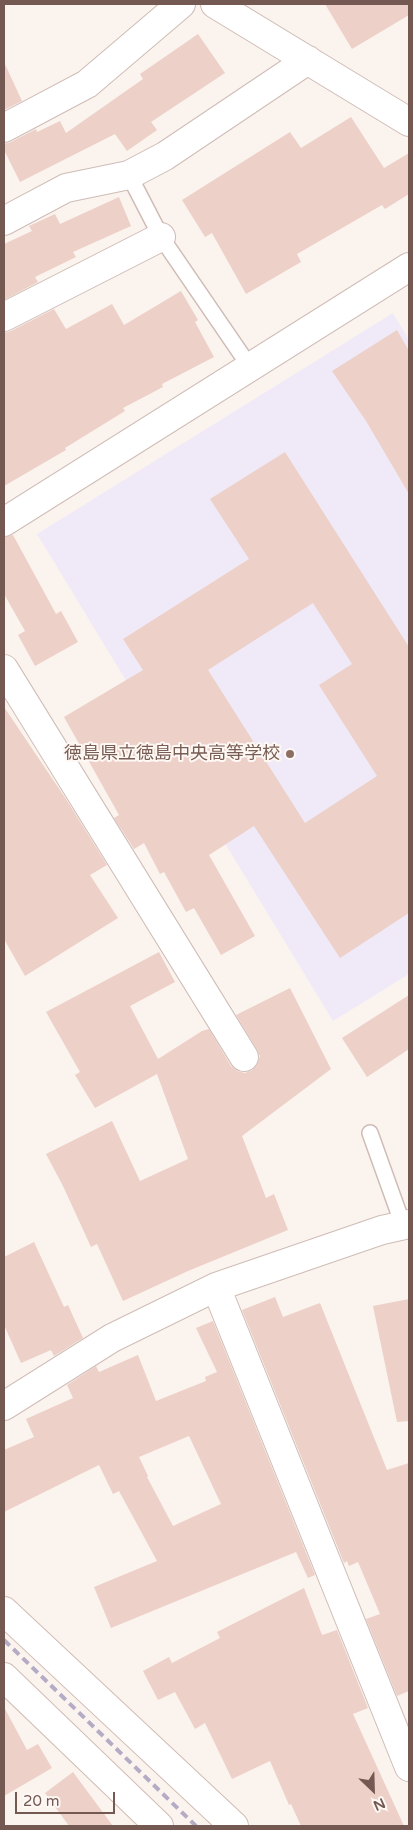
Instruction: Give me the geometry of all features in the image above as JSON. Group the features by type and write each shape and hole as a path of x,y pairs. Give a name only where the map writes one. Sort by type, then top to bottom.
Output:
{"street":[{"path":"4,128 86,84 181,4"},
{"path":"215,4 409,122"},
{"path":"4,221 66,188 130,175 165,156 308,60"},
{"path":"4,317 161,237"},
{"path":"4,522 409,267"},
{"path":"4,669 244,1057"},
{"path":"4,1406 112,1338 216,1288 382,1230 406,1224"},
{"path":"216,1288 409,1766"},
{"path":"4,1611 234,1826"},
{"path":"4,1678 159,1826"}],"lane":[{"path":"130,175 161,237 250,368"},
{"path":"370,1133 406,1224"}],"shaded area":[{"name":"徳島県立徳島中央高等学校","path":"393,313 409,340 409,974 333,1021 37,534"}],"building":[{"path":"325,4 409,4 409,15 352,49"},
{"path":"198,34 225,73 151,122 157,130 127,151 115,134 20,182 4,150 4,144 36,129 37,132 60,121 66,133 143,79 140,74"},
{"path":"4,62 22,101 4,110"},
{"path":"351,117 384,168 409,153 409,194 385,209 382,205 297,254 301,262 246,294 212,233 205,237 182,200 290,132 301,148"},
{"path":"119,197 131,226 73,252 76,257 35,277 38,282 4,300 4,244 32,231 29,226 55,214 60,224"},
{"path":"181,291 198,320 195,322 214,357 162,384 163,387 123,408 125,411 65,448 66,450 4,486 4,333 54,309 66,329 112,304 124,325"},
{"path":"397,330 409,351 409,494 366,421 332,371"},
{"path":"285,452 409,647 409,913 340,958 254,826 209,855 255,936 221,955 194,908 186,912 164,872 160,874 144,843 134,849 114,818 119,815 64,717 143,670 123,639 249,559 210,499","holes":["313,603 352,664 319,685 377,776 305,823 208,670"]},
{"path":"13,535 56,614 61,611 78,642 35,666 18,635 25,631 4,594 4,537"},
{"path":"4,707 66,799 107,865 90,875 118,918 25,976 4,939"},
{"path":"159,952 175,982 130,1006 158,1059 202,1031 209,1029 231,1066 237,1071 245,1073 252,1070 257,1065 260,1056 236,1015 290,988 331,1069 242,1136 266,1198 274,1194 288,1230 188,1271 123,1301 97,1244 91,1247 46,1154 112,1121 140,1181 188,1159 157,1074 95,1108 75,1075 80,1072 46,1012"},
{"path":"409,995 409,1049 367,1077 342,1038"},
{"path":"34,1242 64,1307 68,1305 83,1338 54,1356 51,1350 21,1363 4,1325 4,1257"},
{"path":"275,1297 283,1317 320,1303 387,1470 409,1463 409,1691 397,1696 366,1619 380,1614 358,1562 349,1566 347,1561 344,1563 242,1310"},
{"path":"409,1299 409,1421 397,1422 373,1306"},
{"path":"213,1321 315,1575 308,1578 296,1552 111,1628 94,1587 157,1561 119,1491 113,1494 99,1465 4,1512 4,1450 34,1437 26,1419 73,1398 67,1385 96,1366 99,1372 138,1355 156,1401 206,1381 205,1377 217,1372 196,1328","holes":["189,1436 221,1504 173,1526 147,1477 139,1457"]},
{"path":"304,1588 322,1635 337,1630 368,1708 353,1714 404,1826 301,1826 291,1804 289,1805 270,1761 232,1779 205,1723 195,1729 175,1692 158,1700 143,1671 169,1657 172,1663 220,1638 217,1632"},
{"path":"4,1707 27,1750 38,1744 52,1768 4,1796"},
{"path":"73,1772 113,1826 69,1826 45,1793"}],"railway":[{"path":"4,1640 196,1826"}],"place":[{"name":"徳島県立徳島中央高等学校","path":"290,754"}]}
